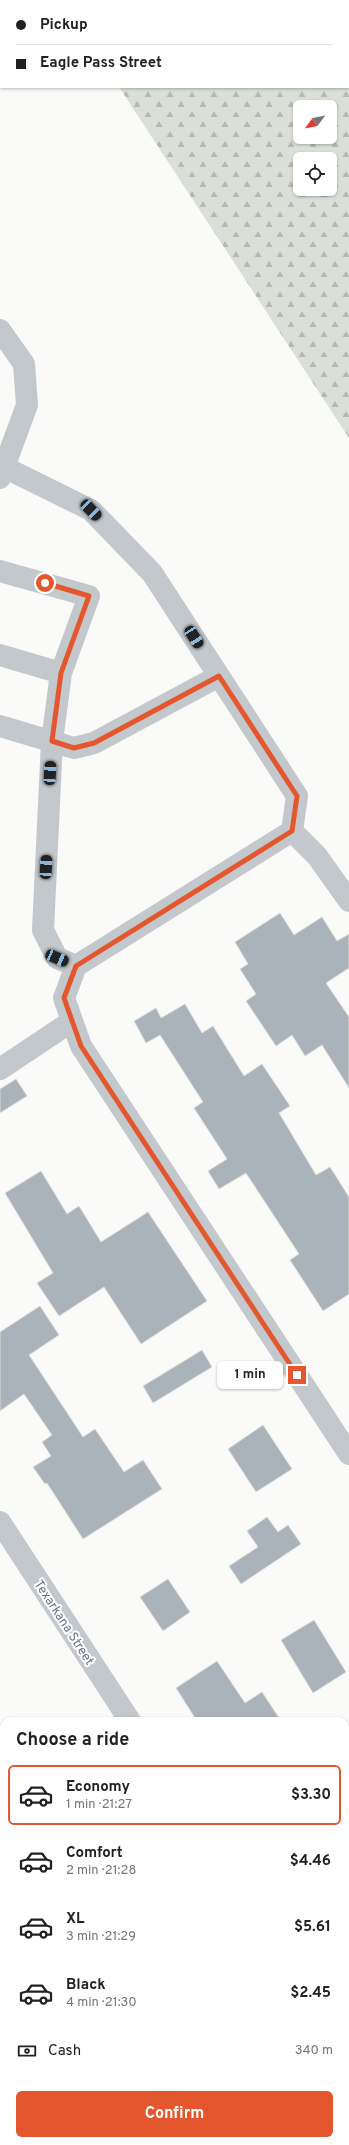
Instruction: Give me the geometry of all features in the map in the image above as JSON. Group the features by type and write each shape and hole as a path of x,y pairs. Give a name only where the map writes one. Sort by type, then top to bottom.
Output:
{"street":[{"path":"0,330 24,364 27,405 1,470 91,510 152,573 297,796 292,831 76,966 64,998 81,1046 349,1454"},
{"path":"0,571 89,596 61,673 52,741 43,930 57,958 76,966"},
{"path":"0,654 61,673"},
{"path":"0,726 74,748 94,743 219,676"},
{"path":"292,831 318,856 349,901"},
{"path":"0,1069 72,1021"},
{"name":"Texarkana Street","path":"0,1522 127,1717"}],"green space":[{"path":"120,88 349,88 349,438"}],"building":[{"path":"280,913 294,935 322,917 337,941 349,934 349,968 326,983 349,1017 349,1088 322,1045 305,1056 292,1035 276,1046 246,1001 256,994 240,969 248,964 235,942"},
{"path":"185,1004 202,1033 213,1026 244,1076 262,1064 290,1106 279,1113 316,1175 330,1167 349,1197 349,1294 323,1311 290,1260 299,1254 246,1173 219,1189 208,1171 227,1159 194,1108 203,1102 160,1035 146,1043 134,1021 156,1008 161,1018"},
{"path":"16,1079 27,1096 0,1113 0,1089"},
{"path":"41,1171 67,1214 79,1206 101,1242 148,1212 207,1301 141,1344 104,1287 59,1316 37,1283 53,1273 5,1193"},
{"path":"40,1306 59,1335 29,1355 83,1437 95,1429 124,1472 143,1460 162,1489 83,1539 47,1483 45,1484 33,1467 51,1456 42,1442 52,1435 24,1394 0,1411 0,1332"},
{"path":"202,1350 212,1367 153,1403 143,1386"},
{"path":"263,1425 292,1469 256,1492 228,1449"},
{"path":"267,1517 278,1532 288,1525 301,1544 241,1584 229,1566 258,1547 247,1531"},
{"path":"168,1579 190,1612 163,1631 140,1597"},
{"path":"314,1620 346,1672 313,1693 281,1640"},
{"path":"217,1661 245,1703 262,1692 278,1717 194,1717 176,1688"}],"route":[{"path":"45,583 89,596 61,673 52,741 74,748 94,743 219,676 297,796 292,831 76,966 64,998 81,1046 297,1375"}]}
